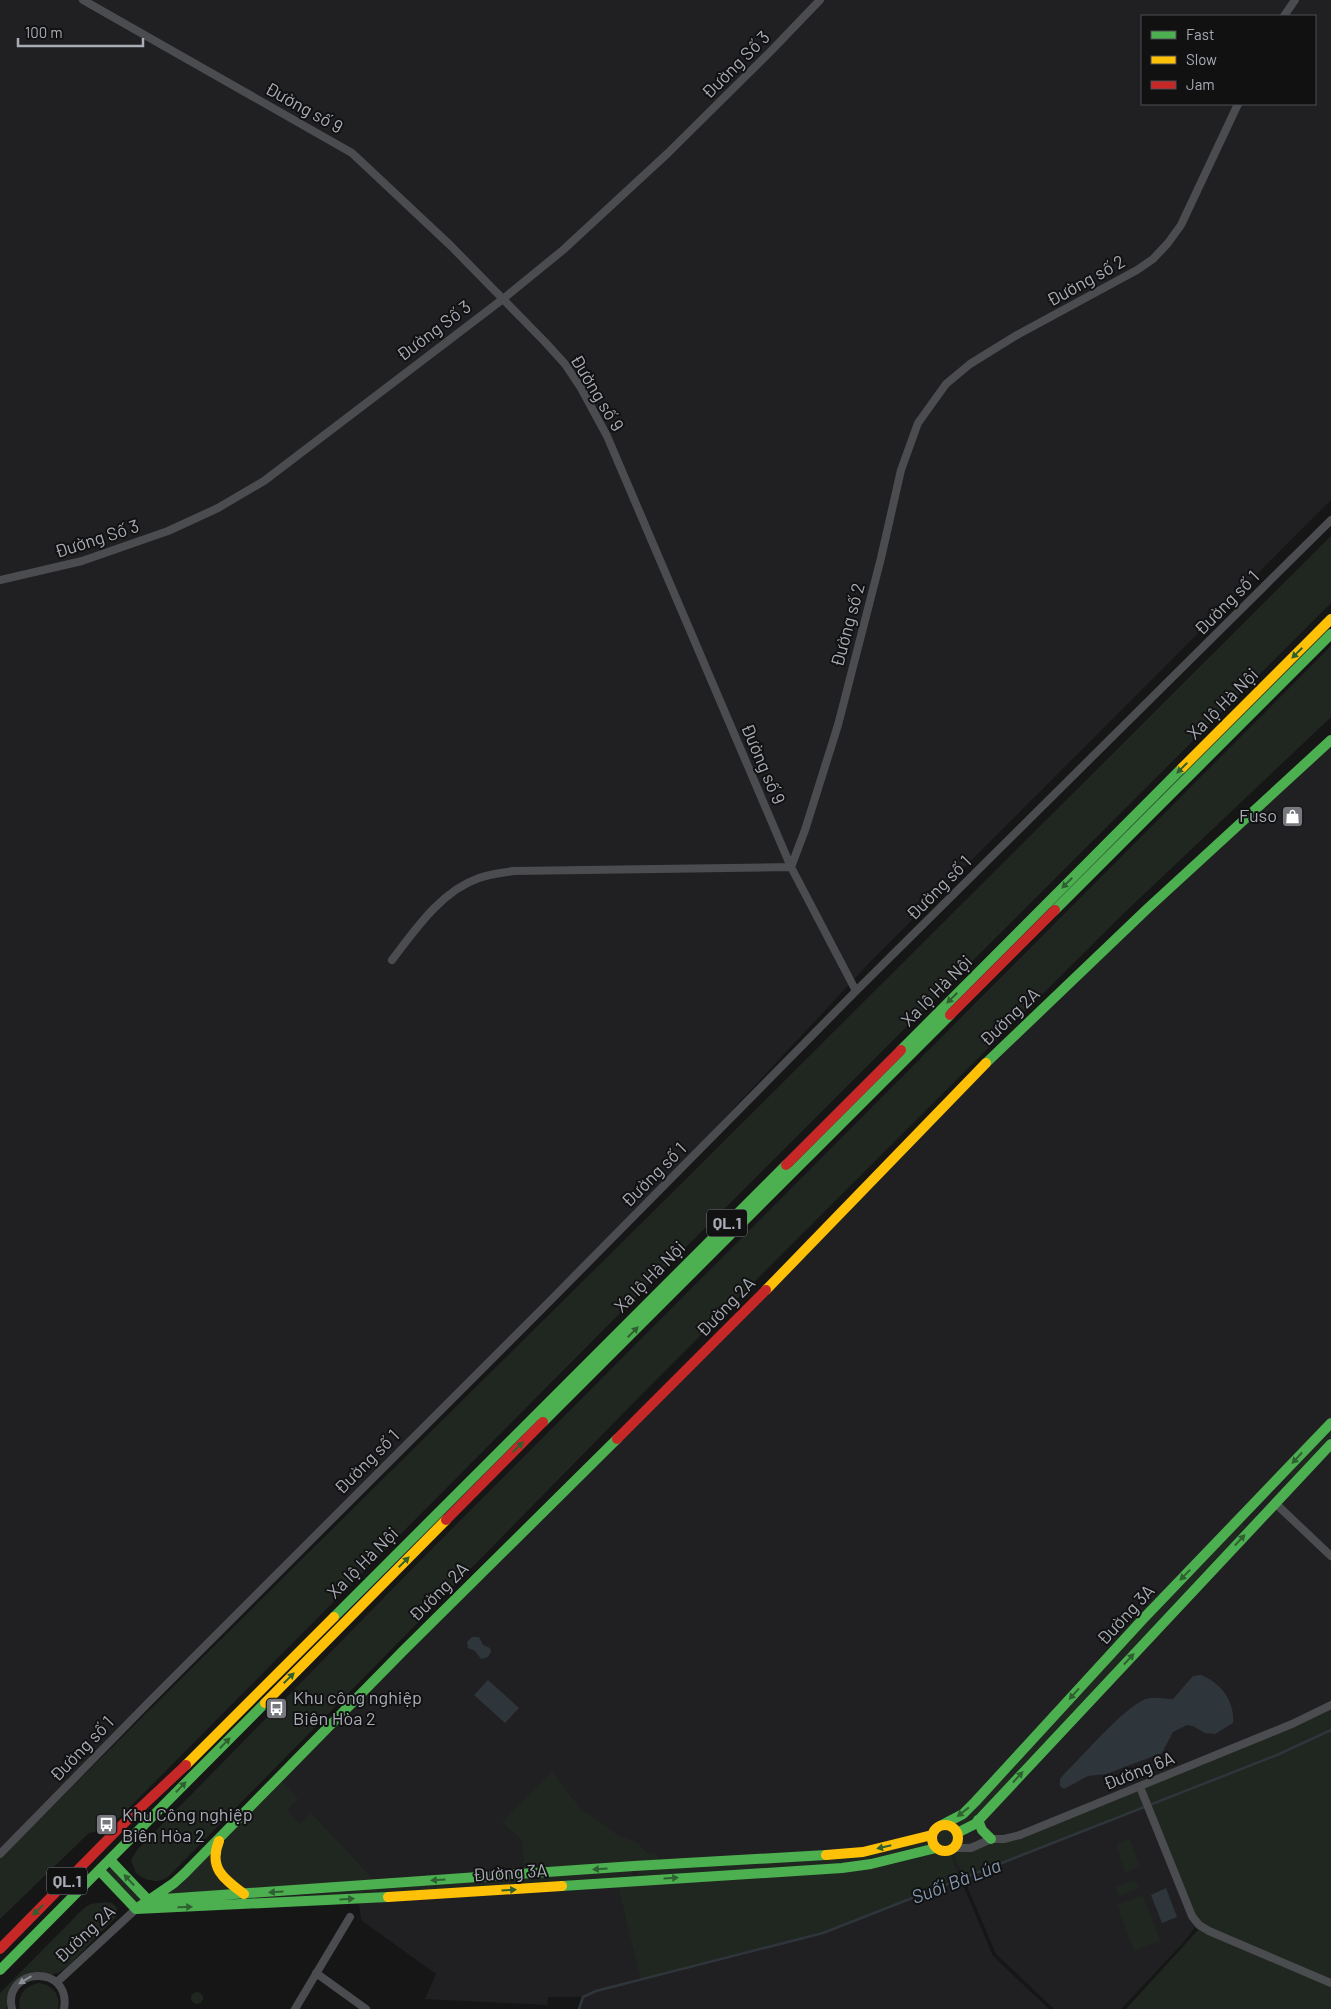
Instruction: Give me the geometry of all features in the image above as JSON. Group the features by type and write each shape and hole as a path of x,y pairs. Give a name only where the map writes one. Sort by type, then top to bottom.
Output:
{"main road":[{"name":"Xa lộ Hà Nội","path":"0,1949 1331,619"},
{"name":"Xa lộ Hà Nội","path":"110,1860 375,1590 1331,634"},
{"name":"Đường 2A","path":"136,1909 174,1883 402,1651 723,1334 987,1062 1147,909 1331,740"},
{"name":"Đường 3A","path":"942,1825 964,1814 1143,1619 1331,1423"},
{"name":"Đường 3A","path":"957,1833 978,1820 1331,1444"},
{"path":"1265,1493 1275,1503"},
{"path":"978,1820 982,1830 991,1839"},
{"path":"942,1825 951,1827 957,1833 957,1843 954,1848 943,1852 936,1848 932,1842 932,1835 942,1825"},
{"path":"224,1832 214,1852 215,1863 226,1881 244,1894"},
{"name":"Đường 3A","path":"148,1900 634,1866 818,1856 863,1852 932,1835"},
{"name":"Đường 3A","path":"136,1909 356,1899 842,1868 871,1864 936,1848"},
{"name":"QL.1","path":"0,1970 110,1860"},
{"path":"110,1860 148,1900"},
{"path":"634,1866 636,1881"},
{"path":"100,1871 136,1909"},
{"name":"Xa lộ Hà Nội","path":"0,1941 12,1936"},
{"name":"QL.1","path":"0,1982 25,1945"}],"street":[{"name":"Đường số 9","path":"84,0 352,153 451,246 565,364 607,436 791,868 856,991"},
{"name":"Đường Số 3","path":"0,580 82,561 168,531 230,501 284,467 502,299 562,250 756,66 820,0"},
{"path":"1285,15 1295,0"},
{"name":"Đường số 2","path":"791,868 838,725 881,558 901,470 918,423 946,384 970,364 1017,335 1105,288 1153,259 1181,225 1238,105"},
{"name":"Đường số 1","path":"0,1854 856,991 1331,520"},
{"path":"392,960 436,906 459,888 477,878 491,874 513,871 791,868"},
{"path":"1275,1503 1331,1556"},
{"name":"Đường 6A","path":"954,1848 971,1848 991,1839 1013,1838 1142,1791 1331,1705"},
{"path":"1142,1791 1192,1916 1199,1926 1331,1983"},
{"name":"Đường 2A","path":"57,1982 136,1909"},
{"path":"295,2009 350,1917"},
{"path":"316,1973 366,2009"},
{"path":"12,2009 12,1995 16,1986 22,1980 40,1975 49,1977 57,1982 64,1994 65,2009"}],"shaded area":[{"path":"0,0 1331,0 1331,500 872,960 677,1169 0,1849"},
{"path":"1331,536 1331,603 652,1281 120,1817 98,1831 89,1833 0,1919 0,1858 680,1185"},
{"path":"1331,646 1331,717 1123,914 888,1148 651,1385 168,1877 152,1881 136,1873 131,1860 137,1850 413,1568"},
{"name":"Khu công nghiệp Biên Hòa 2","path":"1331,746 1331,1730 1145,1807 1196,1926 1182,1944 1121,2009 1054,2009 996,1954 964,1879 961,1880 993,1956 1049,2009 579,2009 583,1997 548,1997 547,2005 425,1999 436,1974 361,1920 359,1903 255,1908 254,1889 223,1840 954,1100 1151,911","holes":["951,1855 960,1880 823,1933 642,1980 618,1887"]},
{"path":"1331,1430 1331,1437 1293,1477 1289,1474"},
{"path":"1242,1524 1245,1527 972,1820 959,1827 955,1823 967,1817 1146,1622"},
{"path":"472,1637 479,1637 483,1645 490,1648 491,1652 488,1657 481,1659 475,1651 468,1648 467,1642"},
{"path":"1201,1675 1215,1683 1229,1700 1232,1707 1233,1723 1215,1734 1205,1733 1193,1726 1187,1725 1173,1732 1162,1753 1106,1774 1088,1776 1064,1789 1060,1786 1060,1779 1065,1773 1104,1732 1137,1703 1149,1698 1173,1699 1193,1676"},
{"path":"488,1680 519,1708 505,1723 474,1695"},
{"path":"1331,1708 1331,2009 1126,2009 1199,1929 1197,1919 1150,1805 964,1879 954,1854 962,1842 1005,1842"},
{"path":"552,1772 581,1809 619,1836 638,1843 647,1853 656,1854 660,1860 525,1869 522,1840 502,1822"},
{"path":"281,1781 298,1799 287,1810 300,1824 311,1813 374,1880 243,1889 221,1870 217,1852 223,1840"},
{"path":"942,1830 948,1830 953,1835 951,1844 942,1846 937,1841 937,1835"},
{"path":"1130,1839 1140,1867 1125,1872 1116,1844"},
{"path":"927,1841 928,1845 870,1859 841,1863 638,1876 638,1871 864,1856"},
{"path":"212,1852 234,1890 166,1894"},
{"path":"935,1853 941,1856 951,1855 960,1880 823,1933 641,1980 618,1887"},
{"path":"110,1867 143,1901 138,1904 107,1871"},
{"path":"632,1871 632,1876 356,1894 255,1898"},
{"path":"1135,1879 1139,1888 1119,1896 1115,1887"},
{"path":"1166,1888 1177,1917 1162,1923 1151,1895"},
{"path":"1143,1895 1160,1941 1134,1951 1117,1905"},
{"path":"112,1903 117,1908 117,1916 67,1967 58,1973 50,1975 40,1972 31,1973 20,1978 14,1985 6,2009 0,2009 0,1993 83,1909 90,1904"},
{"path":"39,1983 52,1988 55,1992 59,2004 58,2009 20,2009 19,2004 23,1992 30,1986"},
{"path":"195,1992 199,1992 203,1998 199,2004 195,2004 191,2000 191,1996"}],"waterway":[{"name":"Suối Bà Lúa","path":"579,2009 583,1997 596,1991 823,1933 1277,1755 1331,1730"}],"traffic: fast":[{"path":"1055,910 1331,634"},
{"path":"986,1063 1147,909 1331,740"},
{"path":"901,1050 1182,768"},
{"path":"543,1422 950,1015"},
{"path":"334,1617 786,1165"},
{"path":"942,1825 963,1814 975,1802 1143,1619 1331,1423"},
{"path":"136,1909 174,1883 185,1873 403,1651 617,1439"},
{"path":"957,1833 975,1824 1331,1444"},
{"path":"0,1970 265,1703"},
{"path":"978,1820 982,1830 991,1839"},
{"path":"562,1886 842,1868 871,1864 936,1848"},
{"path":"149,1900 634,1866 826,1855"},
{"path":"110,1860 148,1900"},
{"path":"100,1871 136,1909 388,1897"}],"traffic: slow":[{"path":"1182,768 1331,619"},
{"path":"766,1290 986,1063"},
{"path":"265,1703 446,1520"},
{"path":"186,1765 334,1617"},
{"path":"945,1825 954,1829 958,1838 954,1847 945,1851 936,1847 932,1838 936,1829 945,1825"},
{"path":"826,1855 863,1852 932,1835"},
{"path":"219,1841 215,1859 217,1866 224,1878 244,1894"},
{"path":"388,1897 562,1886"}],"traffic: jam":[{"path":"950,1015 1055,910"},
{"path":"786,1165 901,1050"},
{"path":"617,1439 766,1290"},
{"path":"446,1520 543,1422"},
{"path":"0,1949 122,1825 186,1765"}],"place":[{"name":"Fuso","path":"1293,816"},
{"name":"Khu công nghiệp Biên Hòa 2","path":"277,1708"},
{"name":"Khu Công nghiệp Biên Hòa 2","path":"106,1825"}]}
